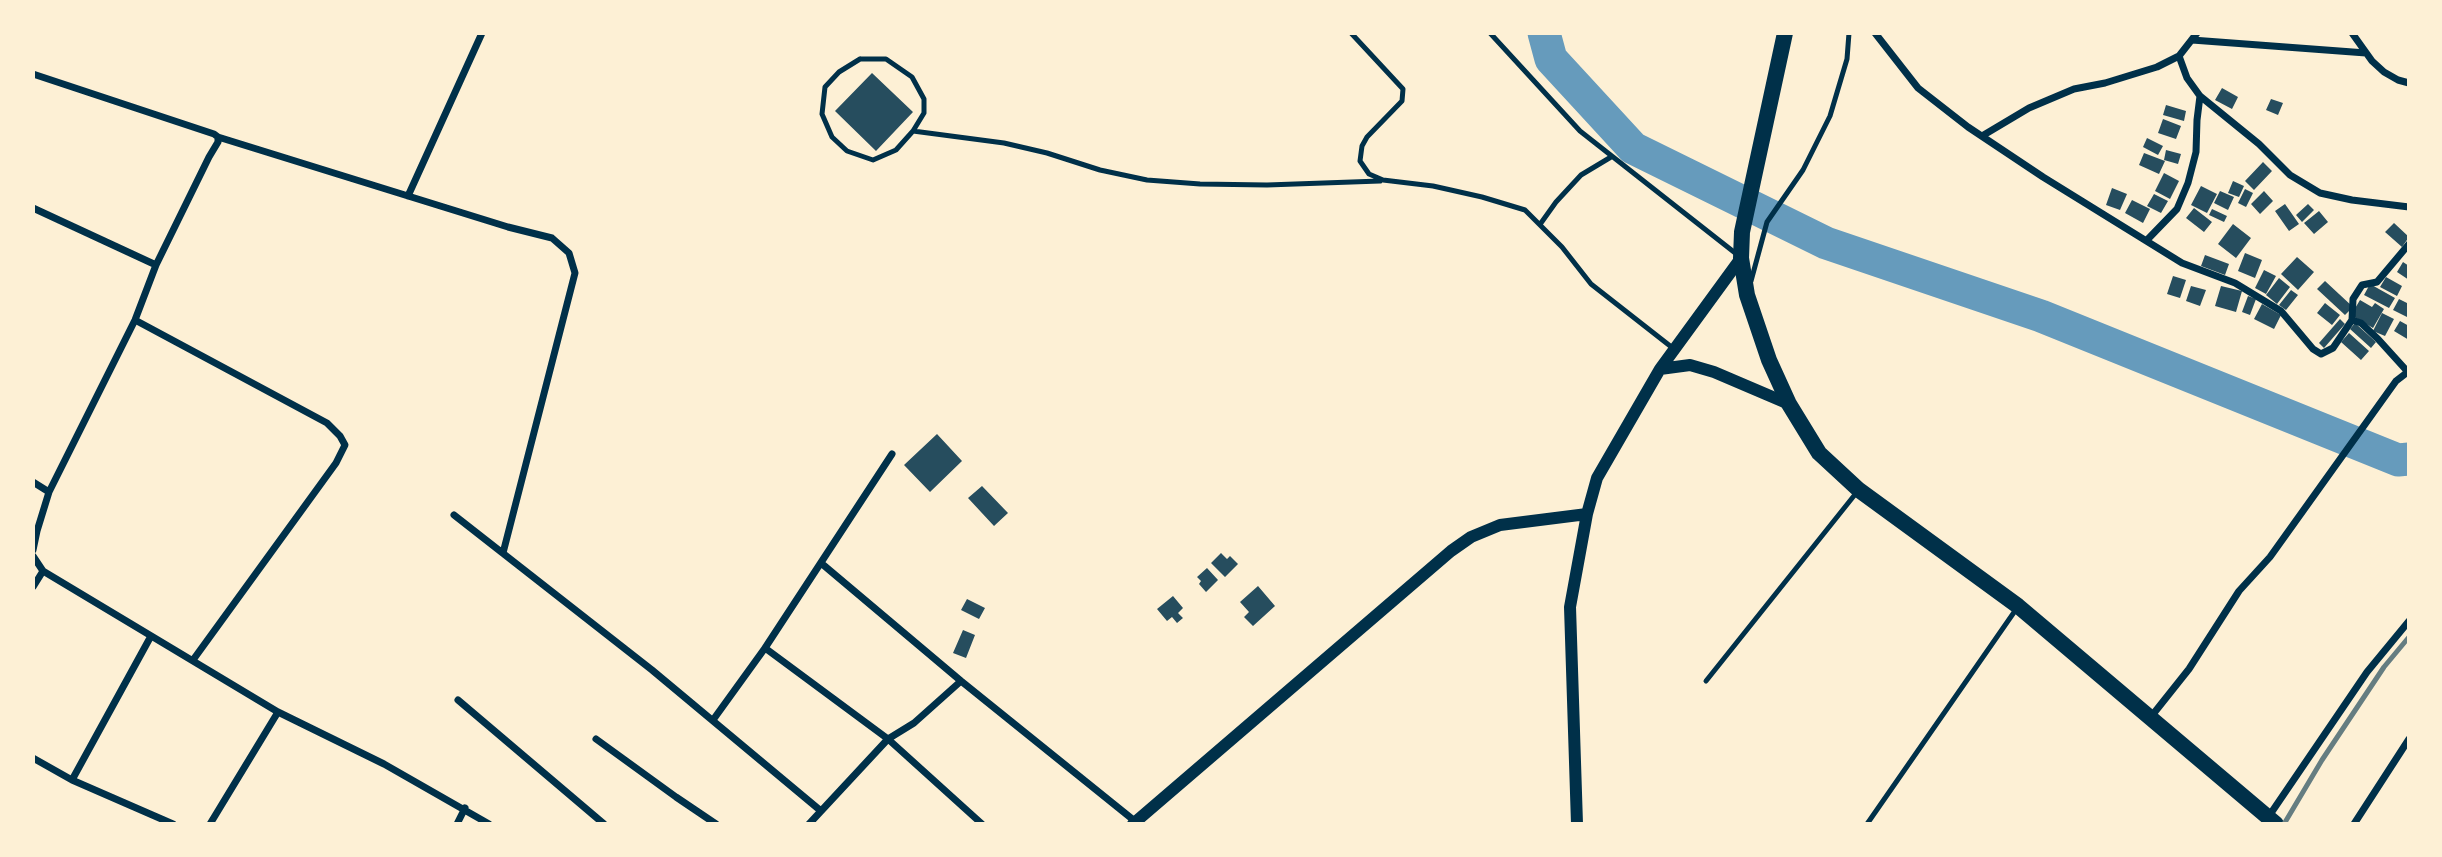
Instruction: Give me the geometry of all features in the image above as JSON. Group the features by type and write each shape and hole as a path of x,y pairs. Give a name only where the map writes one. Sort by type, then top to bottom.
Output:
{"main road":[{"path":"1785,33 1742,232 1741,258 1747,295 1769,360 1789,404 1819,453 1859,490 2018,606 2272,820"}],"street":[{"path":"408,196 482,33"},
{"path":"1875,33 1918,88 1982,136 2182,263 2235,283 2281,311 2313,349 2321,354 2333,348 2351,320 2353,299 2362,285 2377,282 2409,244"},
{"path":"2352,33 2384,72 2409,83"},
{"path":"1982,136 2029,108 2074,89 2145,71 2179,56 2194,37 2366,53"},
{"path":"2179,56 2187,78 2200,96 2259,144 2290,176 2320,193 2409,207"},
{"path":"33,74 218,137 552,238 569,253 575,273 503,553"},
{"path":"2147,240 2177,209 2188,183 2196,152 2200,96"},
{"path":"218,137 218,142 156,265 135,320 49,492 33,553 43,571 278,712 384,764 489,824"},
{"path":"33,208 156,265"},
{"path":"1577,824 1570,607 1587,514 1597,478 1660,369 1741,258"},
{"path":"135,320 327,424 345,445 337,463 193,660"},
{"path":"2150,718 2189,669 2239,591 2270,556 2396,381 2408,371 2361,323 2351,320"},
{"path":"1660,369 1689,365 1714,372 1789,404"},
{"path":"713,720 765,648 892,454"},
{"path":"33,482 49,492"},
{"path":"821,563 1135,823 1451,551 1471,537 1500,526 1587,514"},
{"path":"454,515 713,720 821,811"},
{"path":"33,587 43,571"},
{"path":"2272,820 2367,672 2409,621"},
{"path":"72,780 151,636"},
{"path":"765,648 888,739 982,824"},
{"path":"809,824 888,739 914,723 961,681"},
{"path":"458,700 604,824"},
{"path":"209,824 278,712"},
{"path":"596,739 716,824"},
{"path":"2354,824 2409,739"},
{"path":"33,758 72,780 173,824"},
{"path":"457,824 465,808"}],"lane":[{"path":"1350,33 1404,89 1402,101 1367,137 1360,155 1360,161 1369,174 1383,180"},
{"path":"1490,33 1580,131 1741,258"},
{"path":"1747,295 1768,222 1803,170 1830,116 1847,59 1849,33"},
{"path":"860,59 886,59 912,77 924,99 925,113 913,131 896,150 873,160 847,151 832,137 822,114 825,87 839,72 860,59"},
{"path":"913,131 1004,143 1147,180 1267,185 1383,180 1433,186 1482,197 1525,210 1541,223 1591,284 1674,350"},
{"path":"1541,223 1581,175 1611,157"},
{"path":"1706,681 1859,490"},
{"path":"1867,824 2018,606"}],"building":[{"path":"872,73 913,112 876,151 835,111"},
{"path":"2222,88 2238,97 2232,109 2215,100"},
{"path":"2271,99 2283,103 2278,115 2266,110"},
{"path":"2166,105 2186,111 2184,121 2163,115"},
{"path":"2163,119 2181,126 2176,139 2158,133"},
{"path":"2147,138 2163,146 2158,155 2143,147"},
{"path":"2166,150 2181,154 2178,164 2164,160"},
{"path":"2144,153 2165,161 2159,174 2139,165"},
{"path":"2263,162 2272,171 2254,190 2245,181"},
{"path":"2164,173 2179,181 2170,199 2155,191"},
{"path":"2233,181 2244,186 2239,197 2228,193"},
{"path":"2201,186 2217,194 2207,213 2191,205"},
{"path":"2112,188 2127,194 2120,210 2106,205"},
{"path":"2245,189 2253,193 2246,207 2238,203"},
{"path":"2220,191 2234,197 2228,210 2214,203"},
{"path":"2264,191 2273,201 2260,214 2251,204"},
{"path":"2154,194 2168,201 2161,213 2147,206"},
{"path":"2132,200 2150,209 2143,223 2125,213"},
{"path":"2285,204 2299,224 2289,231 2275,211"},
{"path":"2308,204 2314,210 2302,222 2296,215"},
{"path":"2194,208 2212,222 2204,232 2186,218"},
{"path":"2212,209 2227,216 2224,222 2209,215"},
{"path":"2319,211 2328,222 2314,234 2304,223"},
{"path":"2394,223 2409,237 2402,247 2385,232"},
{"path":"2233,224 2251,238 2236,258 2218,244"},
{"path":"2245,253 2262,260 2255,278 2238,271"},
{"path":"2205,255 2229,264 2225,275 2201,266"},
{"path":"2297,257 2314,272 2298,290 2281,274"},
{"path":"2403,262 2409,266 2409,280 2397,272"},
{"path":"2264,270 2276,276 2266,294 2255,288"},
{"path":"2173,276 2186,280 2180,298 2167,294"},
{"path":"2386,277 2402,286 2397,296 2380,287"},
{"path":"2279,278 2290,287 2277,304 2266,295"},
{"path":"2325,281 2353,307 2345,315 2317,289"},
{"path":"2370,284 2395,298 2389,308 2364,295"},
{"path":"2191,286 2206,290 2200,306 2186,301"},
{"path":"2221,286 2242,291 2236,312 2215,306"},
{"path":"2291,290 2298,295 2286,310 2279,305"},
{"path":"2248,296 2256,299 2250,315 2242,312"},
{"path":"2399,299 2409,304 2409,318 2393,310"},
{"path":"2360,300 2372,307 2375,303 2384,309 2373,328 2351,315"},
{"path":"2325,303 2340,315 2332,325 2317,313"},
{"path":"2262,304 2281,315 2274,329 2254,319"},
{"path":"2382,313 2394,319 2385,336 2373,331"},
{"path":"2340,319 2345,324 2324,348 2319,343"},
{"path":"2400,321 2409,326 2409,340 2394,331"},
{"path":"2355,323 2376,342 2371,348 2350,329"},
{"path":"2349,333 2369,351 2361,360 2341,342"},
{"path":"937,434 962,461 930,492 904,465"},
{"path":"982,486 1008,513 994,526 968,498"},
{"path":"1221,553 1227,559 1230,556 1238,564 1225,577 1211,563"},
{"path":"1207,568 1218,580 1206,592 1197,577"},
{"path":"1258,586 1275,606 1253,626 1244,617 1249,612 1240,602"},
{"path":"1173,596 1183,608 1178,613 1183,618 1177,623 1172,617 1167,621 1157,609"},
{"path":"967,599 985,608 979,619 961,610"},
{"path":"963,630 975,635 966,658 953,653"}],"waterway":[{"path":"1544,33 1551,59 1633,148 1826,243 2041,316 2398,460 2409,459"}],"railway":[{"path":"2284,824 2322,760 2384,667 2409,637"}]}
